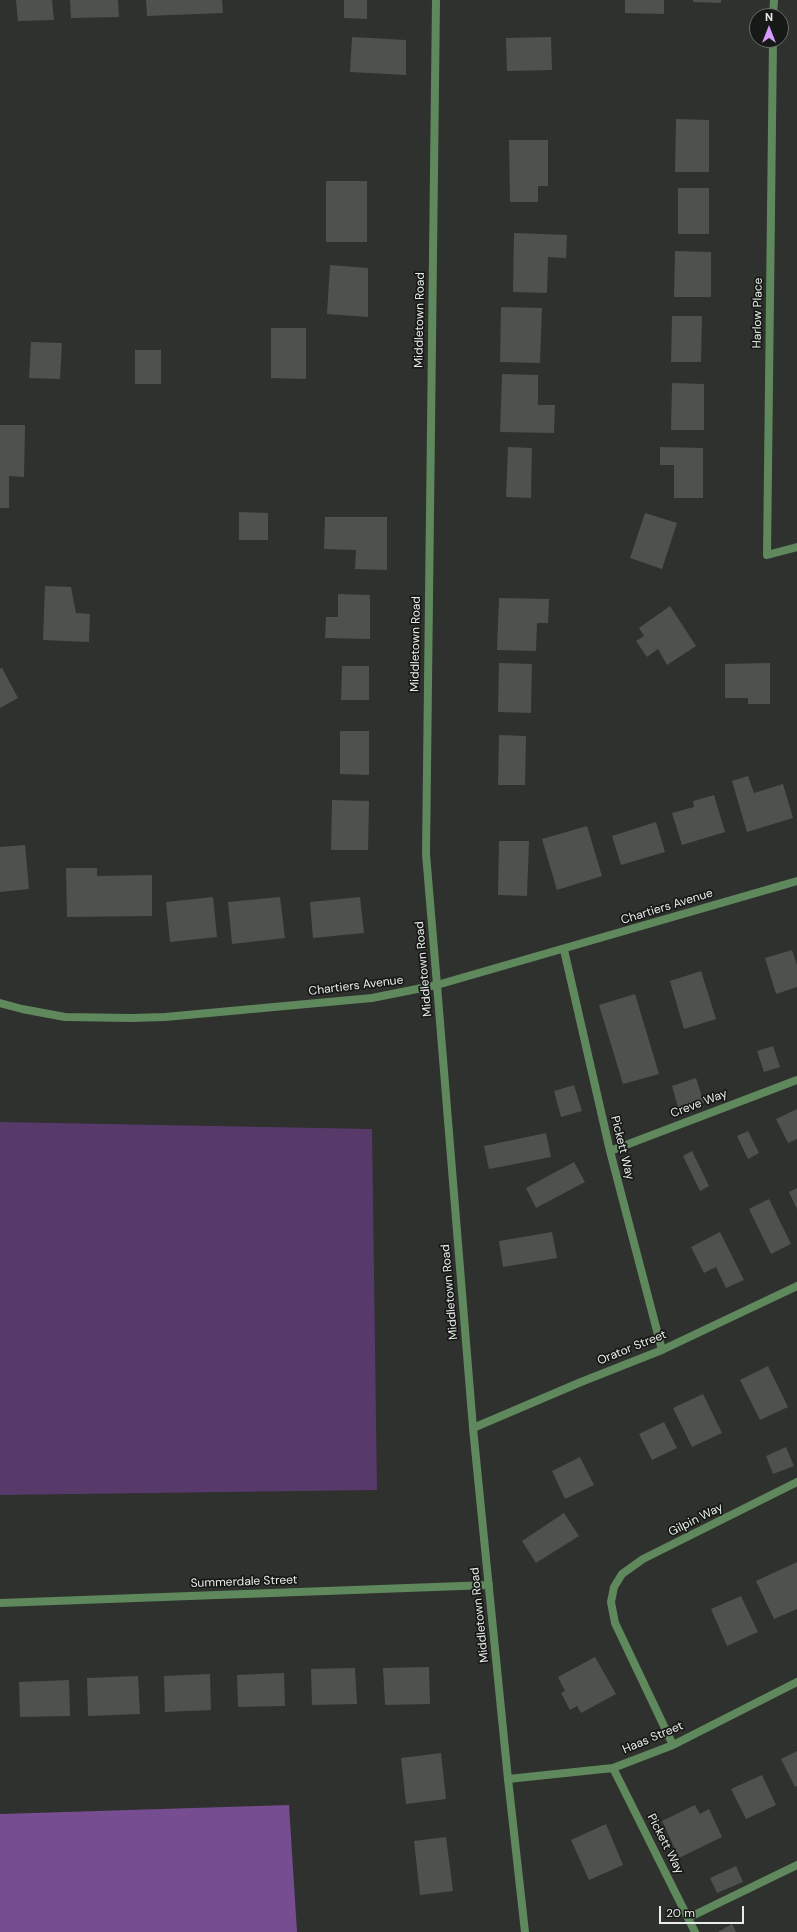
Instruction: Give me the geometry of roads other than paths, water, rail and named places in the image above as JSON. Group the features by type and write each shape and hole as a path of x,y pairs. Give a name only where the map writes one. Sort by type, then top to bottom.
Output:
{"street":[{"name":"Middletown Road","path":"436,0 426,854 473,1428 508,1780 525,1932"},
{"name":"Harlow Place","path":"773,48 767,555 797,546"},
{"name":"Chartiers Avenue","path":"0,1002 22,1009 66,1017 165,1017 372,998 437,985 564,950 797,881"},
{"name":"Pickett Way","path":"564,950 610,1151 662,1350"},
{"name":"Creve Way","path":"610,1151 797,1080"},
{"name":"Orator Street","path":"473,1428 581,1382 662,1350 797,1286"},
{"name":"Gilpin Way","path":"672,1745 615,1623 611,1602 614,1587 622,1574 643,1559 797,1482"},
{"name":"Summerdale Street","path":"0,1603 489,1585"},
{"name":"Haas Street","path":"508,1780 613,1768 672,1745 797,1682"},
{"name":"Pickett Way","path":"613,1768 695,1932"},
{"path":"688,1918 797,1865"}]}
